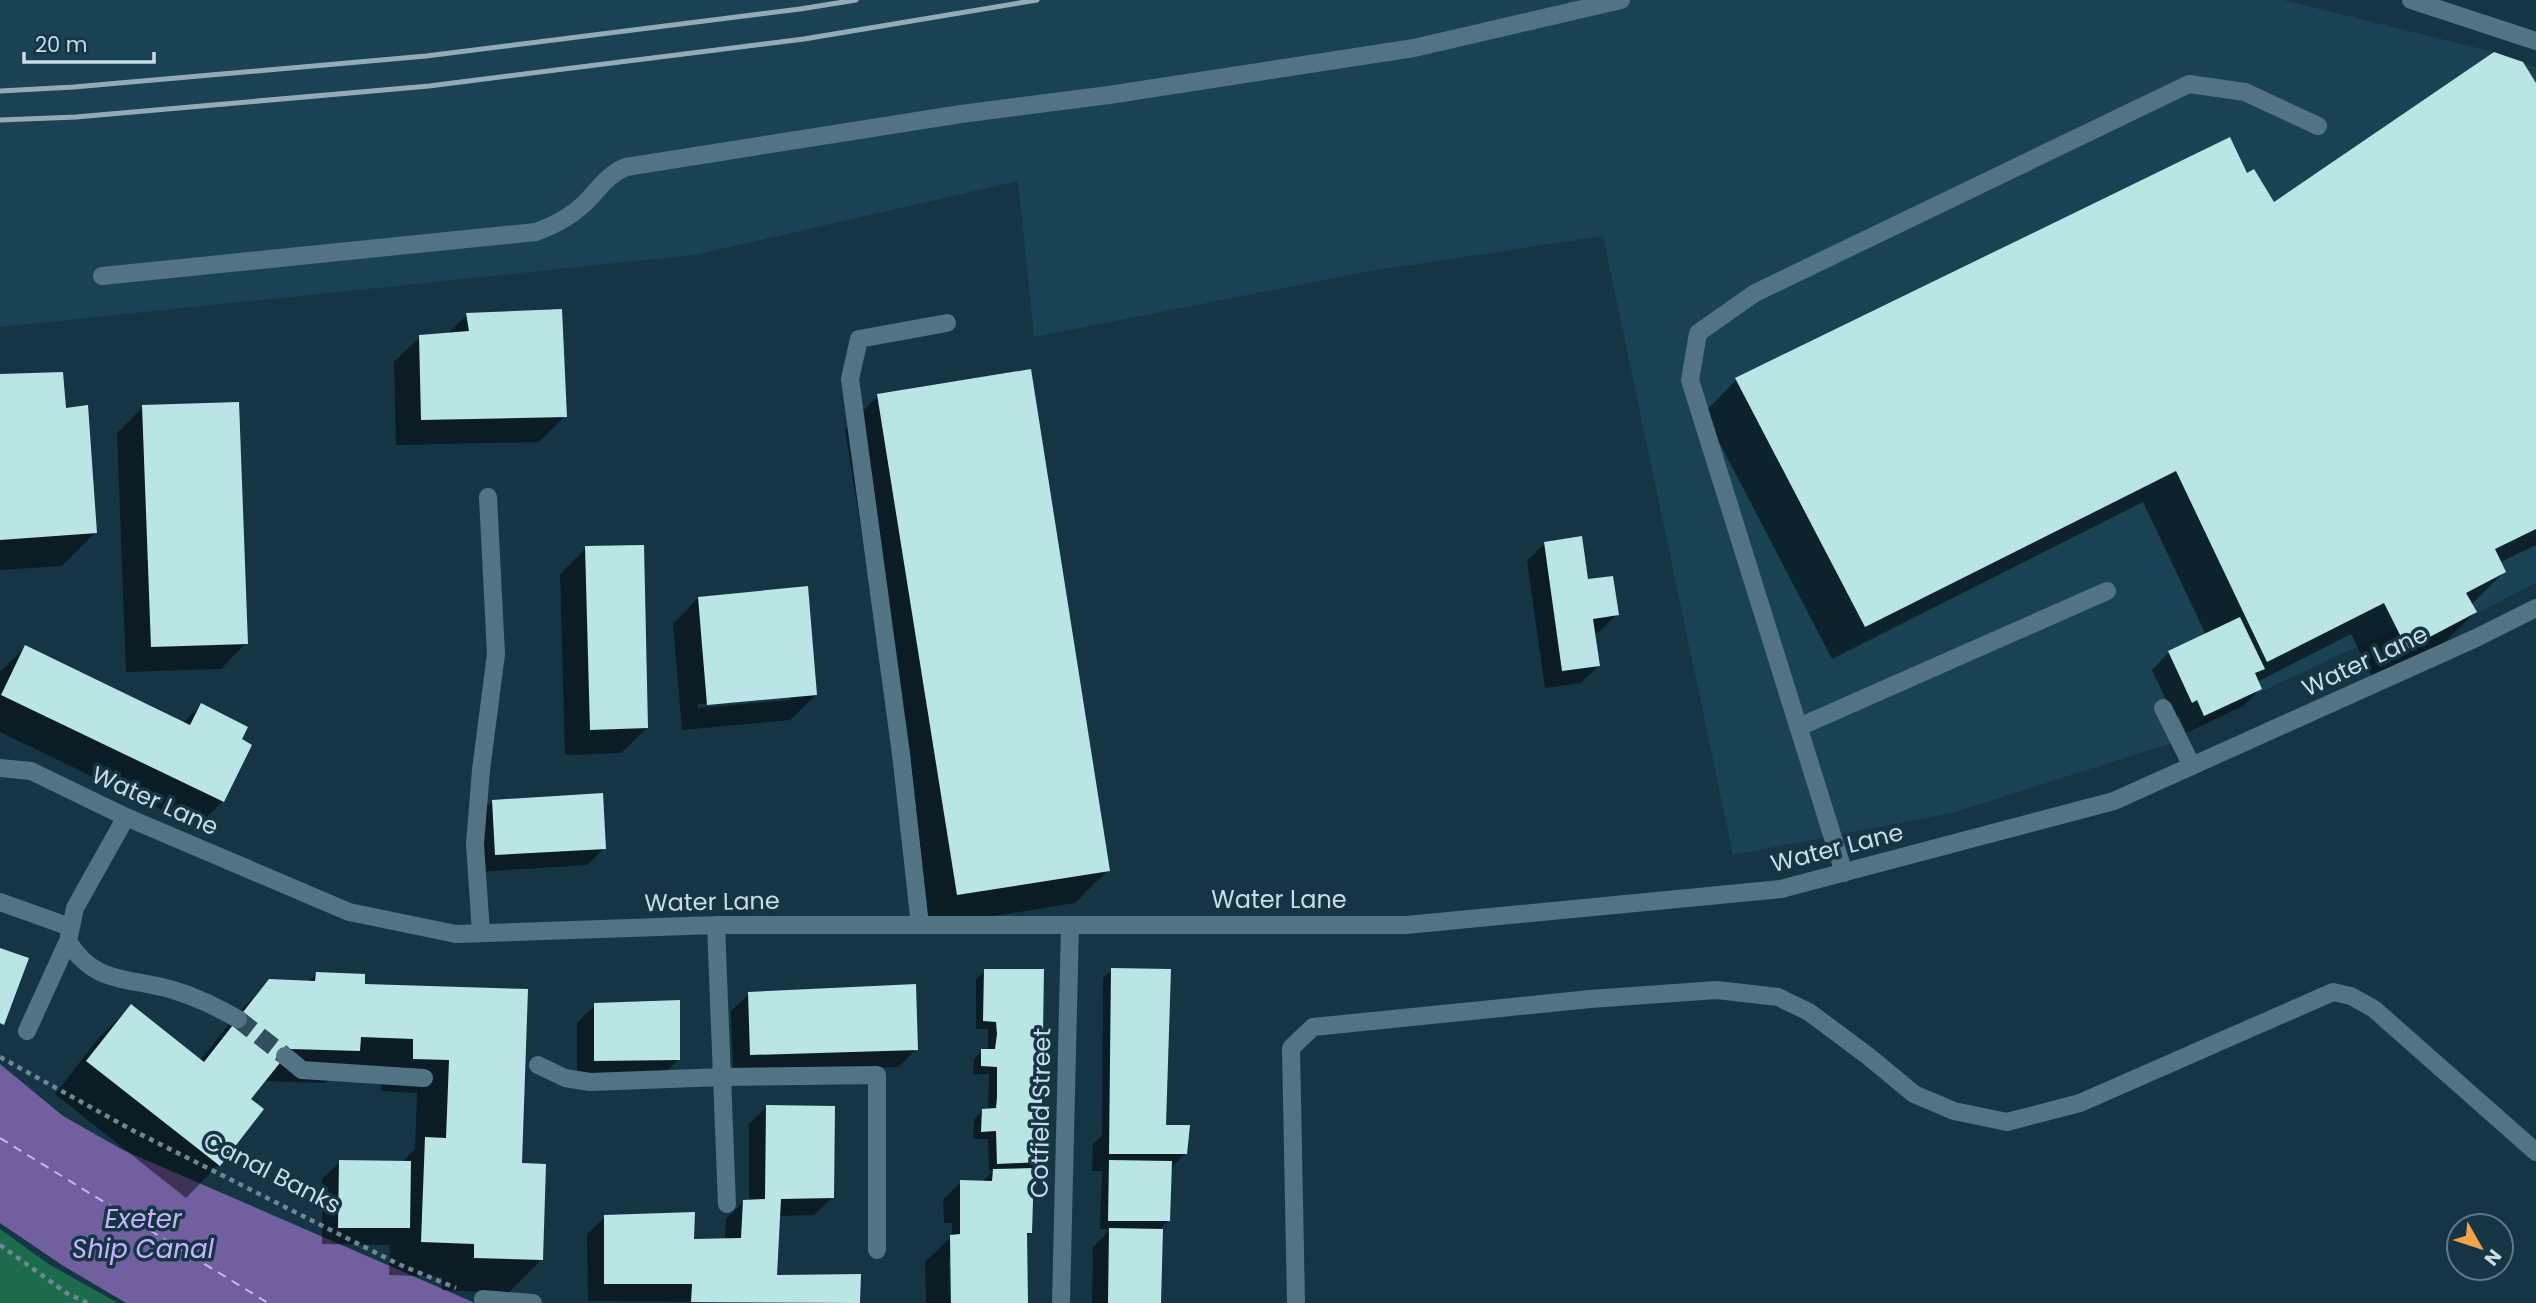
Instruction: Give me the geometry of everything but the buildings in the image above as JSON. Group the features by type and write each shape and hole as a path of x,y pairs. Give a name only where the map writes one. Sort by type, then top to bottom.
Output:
{"street":[{"path":"102,276 536,232 554,226 568,216 583,205 616,171 626,167 961,114 1122,93 1414,48 1621,0"},
{"path":"2411,0 2536,41"},
{"path":"1844,873 1690,380 1698,333 1755,293 2189,84 2245,92 2318,126"},
{"path":"920,925 901,754 850,379 859,339 947,323"},
{"path":"481,933 475,844 481,770 496,654 488,497"},
{"path":"1799,727 2107,591"},
{"name":"Water Lane","path":"0,768 32,771 126,817 349,912 456,934 716,925 1406,925 1782,889 2114,801 2476,638 2536,607"},
{"path":"2163,708 2192,766"},
{"path":"27,1031 69,934 75,908 126,817"},
{"path":"0,902 69,934 77,956 87,966 102,974 171,989 204,1000 238,1019"},
{"path":"716,925 727,1204"},
{"name":"Cotfield Street","path":"1061,1303 1070,925"},
{"path":"1296,1303 1291,1048 1312,1027 1590,999 1717,990 1778,998 1809,1012 1914,1094 1954,1111 2007,1122 2080,1103 2333,992 2351,996 2374,1009 2536,1152"},
{"path":"285,1056 302,1070 424,1078"},
{"path":"538,1065 565,1078 590,1082 877,1074 877,1250"},
{"path":"483,1299 533,1303"}],"path":[{"name":"Canal Banks","path":"0,1057 132,1130 386,1258 483,1299"},
{"path":"0,1245 68,1294 88,1303"}],"shaded area":[{"path":"0,0 2283,0 2494,52 2536,67 2536,583 2407,649 2397,628 2201,720 2178,741 1952,813 1733,855 1603,236 1365,272 1034,337 1018,181 695,255 0,327"}],"green space":[{"path":"0,1229 50,1265 118,1303 0,1303"}],"water":[{"name":"Exeter Ship Canal","path":"0,1064 63,1116 123,1150 475,1303 126,1303 62,1265 0,1223"}],"ferry route":[{"path":"0,1138 268,1303"}],"tunnel":[{"path":"238,1019 285,1056"}],"railway":[{"path":"0,91 426,56 856,0"},
{"path":"0,120 76,117 429,86 804,39 1037,0"}]}
